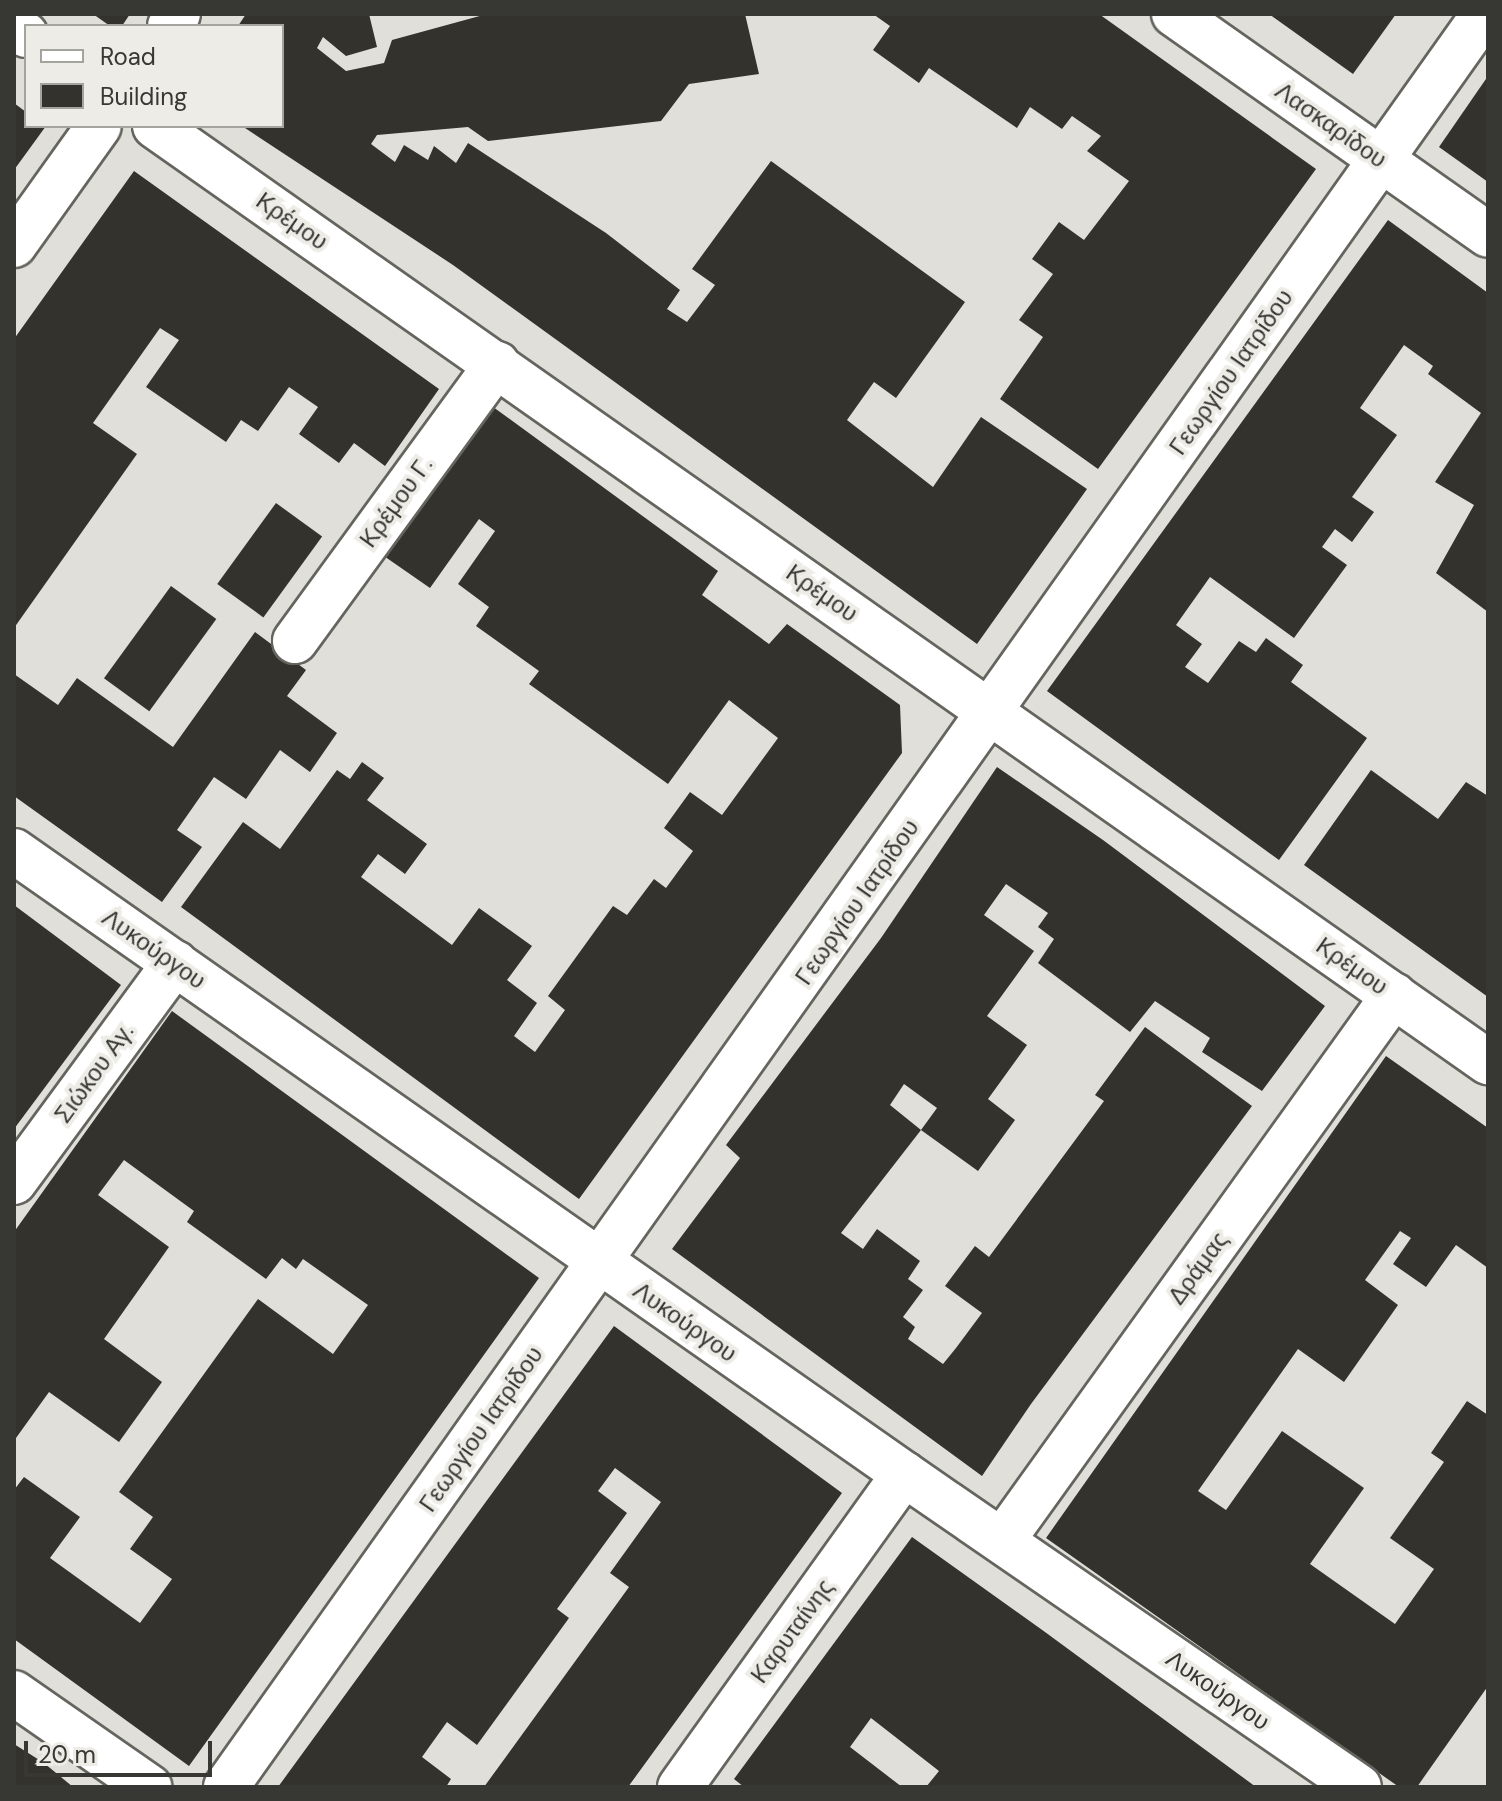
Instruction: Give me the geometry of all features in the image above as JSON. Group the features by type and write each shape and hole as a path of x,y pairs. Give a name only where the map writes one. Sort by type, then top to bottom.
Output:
{"street":[{"name":"Λασκαρίδου","path":"1174,14 1488,235"},
{"name":"Γεωργίου Ιατρίδου","path":"226,1787 991,713 1484,14"},
{"path":"14,245 98,128"},
{"name":"Κρέμου","path":"158,128 1488,1062"},
{"name":"Κρέμου Γ.","path":"295,641 497,364"},
{"name":"Λυκούργου","path":"14,851 600,1263 1359,1787"},
{"name":"Σιώκου Αγ.","path":"14,1182 175,963"},
{"name":"Δράμας","path":"1002,1541 1394,995"},
{"name":"Καρυταίνης","path":"680,1787 904,1474"},
{"path":"14,1693 149,1787"}],"building":[{"path":"93,14 130,14 123,24 107,24"},
{"path":"246,14 369,14 377,47 346,56 323,37 317,48 346,71 384,63 392,40 487,14 745,14 759,74 689,84 661,121 488,141 468,127 377,135 371,144 395,162 404,145 428,160 434,146 456,163 468,143 606,233 680,290 667,309 687,322 715,285 692,269 771,161 965,302 896,398 874,382 847,420 933,487 981,417 1087,489 977,644 453,265 245,128 284,128 284,24 239,24"},
{"path":"873,14 1099,14 1316,169 1098,469 1000,399 1043,337 1019,320 1053,274 1032,259 1059,222 1084,240 1129,181 1087,151 1101,136 1072,116 1062,129 1030,107 1017,128 929,68 919,83 873,50 890,26"},
{"path":"1269,14 1396,14 1353,74"},
{"path":"1488,76 1488,182 1439,147"},
{"path":"14,103 24,110 24,128 45,128 14,170"},
{"path":"134,171 439,389 385,466 354,443 339,463 299,434 318,407 289,387 258,431 241,420 226,442 146,387 179,340 160,328 93,423 137,454 14,628 14,339"},
{"path":"1388,220 1488,293 1488,612 1436,573 1474,505 1435,482 1481,413 1428,374 1433,366 1404,345 1360,408 1397,435 1352,497 1374,512 1352,542 1335,529 1322,547 1347,565 1294,638 1210,577 1176,625 1202,644 1185,667 1208,683 1239,641 1256,652 1266,638 1303,665 1291,682 1367,738 1279,860 1047,691"},
{"path":"489,404 718,571 702,595 769,644 787,624 900,705 902,753 579,1199 181,907 243,822 280,849 337,770 350,779 362,762 384,778 367,800 427,844 405,874 378,854 361,877 452,945 479,908 532,946 507,980 537,1003 514,1036 535,1052 565,1010 548,996 613,906 627,915 654,879 666,888 693,851 664,828 690,792 722,815 778,738 729,700 668,784 529,684 539,671 476,626 489,607 458,584 495,531 479,519 430,588 381,554"},
{"path":"276,503 322,537 263,617 217,584"},
{"path":"171,586 216,619 149,711 104,678"},
{"path":"255,632 306,670 287,696 337,733 310,772 280,750 246,799 214,777 177,830 202,847 162,902 14,796 14,674 58,705 77,678 173,747"},
{"path":"997,767 1103,840 1325,1006 1262,1091 1202,1052 1210,1038 1155,1001 1130,1032 1038,963 1054,939 1038,927 1048,913 1006,884 984,915 1034,951 987,1016 1027,1045 988,1099 1015,1120 978,1171 921,1130 841,1233 863,1249 877,1229 920,1261 908,1279 923,1290 903,1317 915,1327 908,1339 943,1364 982,1313 945,1286 975,1246 989,1257 1104,1101 1095,1095 1145,1027 1252,1106 1031,1404 982,1476 672,1249 740,1158 726,1145 881,938","holes":["904,1084 937,1108 921,1130 890,1105"]},
{"path":"1371,770 1438,819 1466,782 1488,796 1488,997 1304,865"},
{"path":"14,905 121,985 14,1129"},
{"path":"172,1011 539,1278 189,1766 14,1639 14,1490 24,1477 80,1517 50,1558 140,1623 172,1579 130,1549 153,1517 119,1492 258,1299 333,1354 368,1305 303,1259 296,1269 282,1258 266,1279 187,1222 194,1211 124,1160 98,1195 169,1247 104,1339 162,1382 119,1442 49,1392 16,1438 14,1436 14,1232"},
{"path":"1386,1056 1488,1128 1488,1268 1456,1245 1426,1287 1393,1264 1411,1238 1400,1231 1365,1280 1398,1305 1344,1382 1298,1349 1198,1491 1226,1510 1282,1431 1364,1488 1310,1564 1395,1624 1434,1569 1390,1538 1444,1462 1431,1453 1467,1401 1488,1415 1488,1686 1417,1787 1399,1787 1046,1538"},
{"path":"614,1326 842,1493 628,1787 484,1787 629,1587 610,1573 661,1502 615,1468 598,1491 627,1513 557,1609 569,1618 477,1745 447,1722 422,1757 451,1779 446,1787 278,1787"},
{"path":"912,1537 1256,1787 926,1787 939,1771 871,1718 850,1747 902,1787 744,1787 734,1779"},
{"path":"14,1744 44,1763 73,1787 14,1787"}]}
